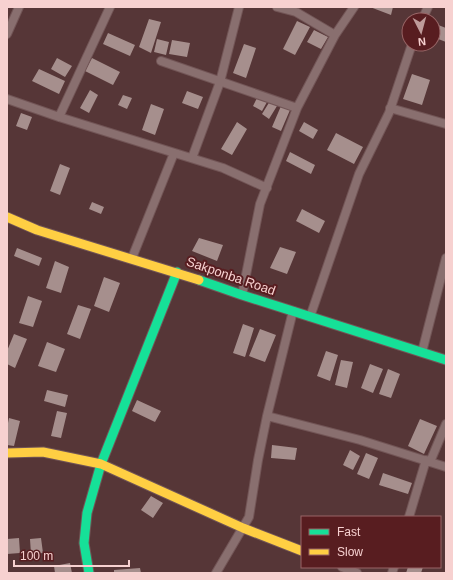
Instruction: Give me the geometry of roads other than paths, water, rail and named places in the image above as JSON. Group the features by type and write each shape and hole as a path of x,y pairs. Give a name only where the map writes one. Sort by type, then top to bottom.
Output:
{"street":[{"path":"7,34 19,7"},
{"path":"59,117 110,7"},
{"path":"192,158 220,82 239,7"},
{"path":"277,7 296,12 335,35"},
{"path":"242,295 260,204 297,108 335,35 354,7"},
{"path":"310,317 359,174 390,108 409,52"},
{"path":"161,61 297,108"},
{"path":"7,99 59,117 223,168 267,188"},
{"path":"390,108 446,124"},
{"path":"132,258 174,153"},
{"name":"Sakponba Road","path":"7,217 37,230 177,272 242,295 446,360"},
{"path":"422,352 446,258"},
{"path":"89,573 84,543 87,513 101,464 177,272"},
{"path":"216,573 250,517 258,460 267,416 293,311"},
{"path":"267,416 360,440 446,467"},
{"path":"409,516 428,461 446,424"},
{"path":"7,453 43,452 101,464 243,528 301,552"},
{"path":"344,568 357,573"}]}
